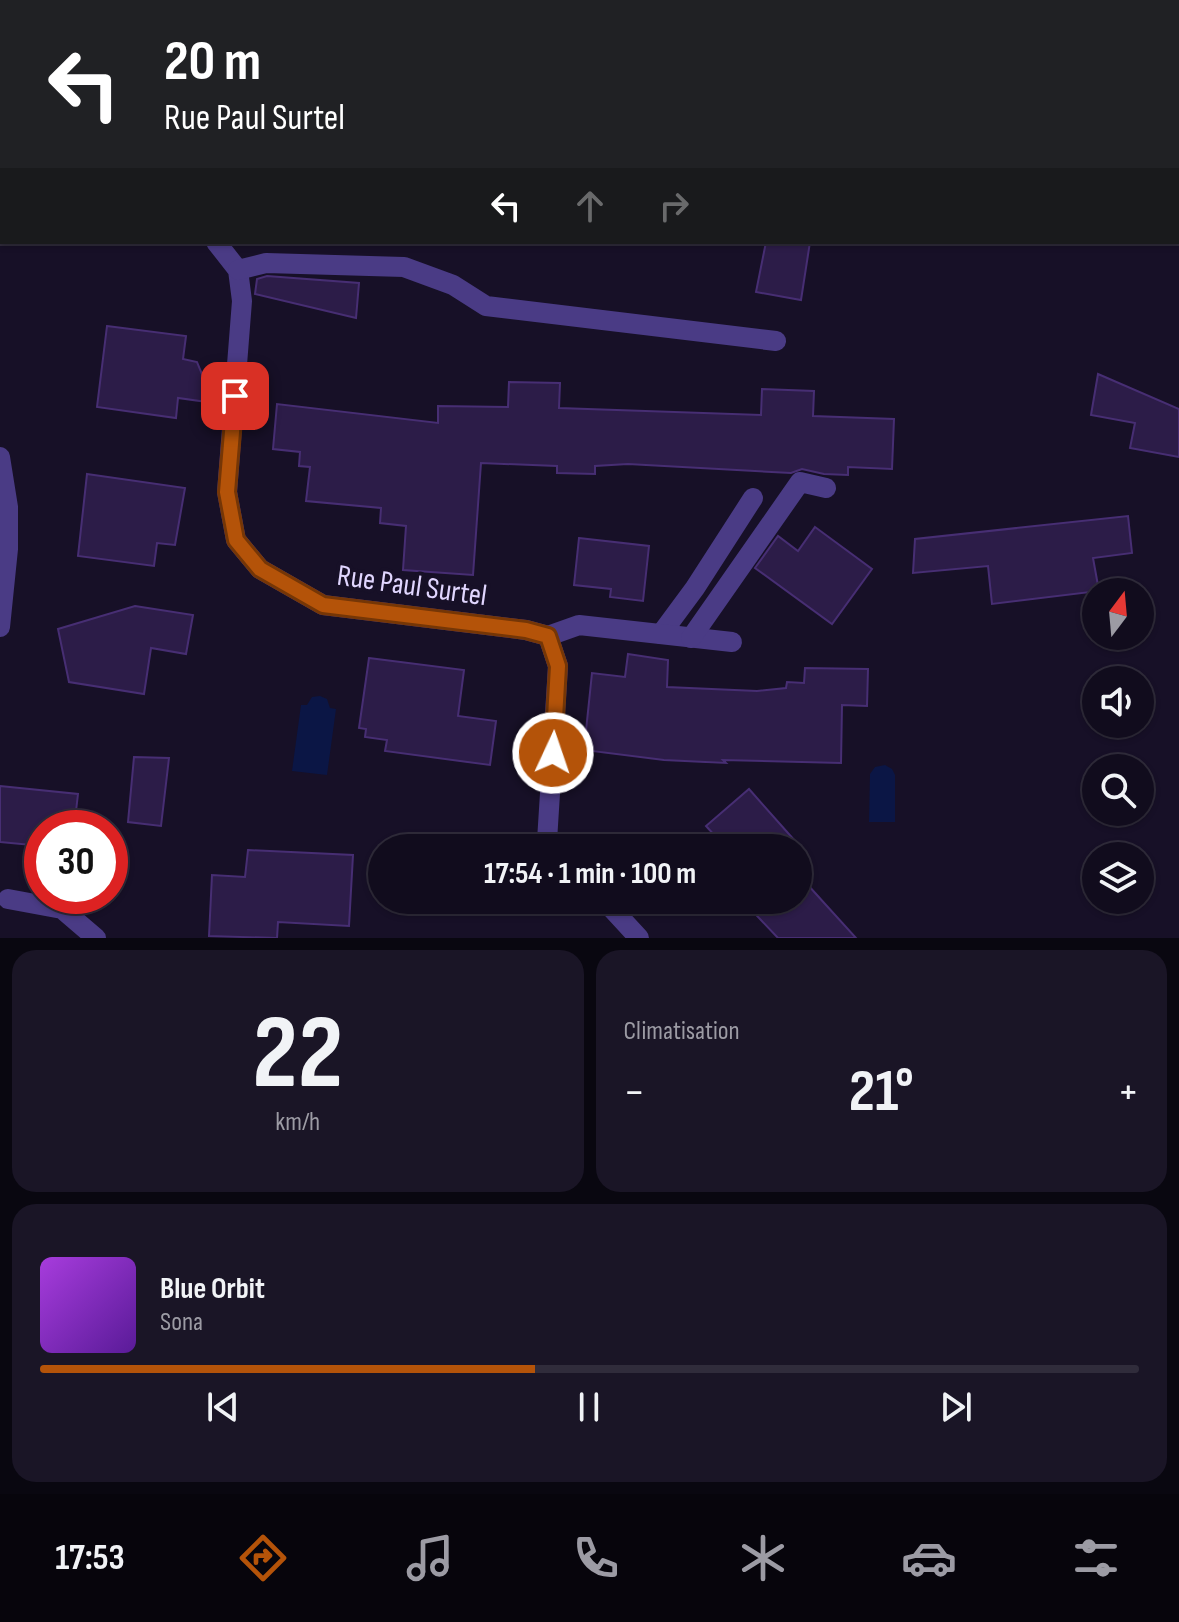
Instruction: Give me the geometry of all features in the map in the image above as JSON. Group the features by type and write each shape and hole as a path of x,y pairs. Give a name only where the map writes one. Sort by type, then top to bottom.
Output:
{"street":[{"path":"218,244 238,270 266,263 404,267 453,285 486,306 776,341"},
{"name":"Rue Paul Surtel","path":"238,270 242,301 227,492 236,540 260,569 323,605 526,630 548,636"},
{"path":"0,457 8,507 8,549 0,627"},
{"path":"691,638 800,482 826,488"},
{"path":"661,634 753,498"},
{"path":"547,834 558,666 548,636 579,625 732,642"},
{"path":"8,899 62,909 96,938"},
{"path":"617,914 639,938"}],"shaded area":[{"path":"312,697 327,699 330,708 336,709 327,775 292,771 301,705 307,705"},
{"path":"885,765 895,775 895,822 869,822 870,774 875,767"}],"building":[{"path":"766,244 810,244 801,300 756,292"},
{"path":"267,276 359,283 356,318 255,294 257,279"},
{"path":"107,326 186,336 183,359 197,362 214,403 178,398 176,418 97,407"},
{"path":"1098,374 1179,409 1179,457 1130,448 1135,423 1091,415"},
{"path":"509,382 560,383 559,408 761,415 762,389 814,391 813,416 894,419 892,469 848,467 848,475 802,469 791,473 628,464 595,466 595,474 557,473 557,466 481,463 473,575 403,570 406,526 380,523 381,508 306,501 310,467 299,466 300,452 273,449 277,404 438,423 438,406 508,407"},
{"path":"87,474 185,488 175,545 157,543 154,566 78,556"},
{"path":"1128,516 1132,553 1093,558 1097,578 1082,578 1082,593 992,604 988,566 913,573 915,539"},
{"path":"815,527 872,569 832,624 755,568 778,536 798,551"},
{"path":"579,538 649,546 643,601 610,597 611,589 574,585"},
{"path":"135,606 193,615 186,654 151,648 144,694 69,682 58,629"},
{"path":"628,654 668,660 667,687 757,691 786,688 787,682 804,683 805,668 868,669 867,706 842,705 841,763 664,760 584,750 592,673 625,677"},
{"path":"369,658 464,670 458,716 496,721 490,765 385,751 387,740 365,737 366,729 359,728"},
{"path":"134,757 169,758 161,826 128,822"},
{"path":"0,786 78,794 76,810 24,810 24,844 0,842"},
{"path":"749,789 789,834 713,834 706,826"},
{"path":"248,850 353,855 349,926 278,922 277,938 209,936 212,875 245,877"},
{"path":"812,889 856,938 778,938 755,914 812,914"}],"route":[{"path":"235,396 227,492 236,540 260,569 323,605 526,630 548,636 558,666 553,753"}]}
